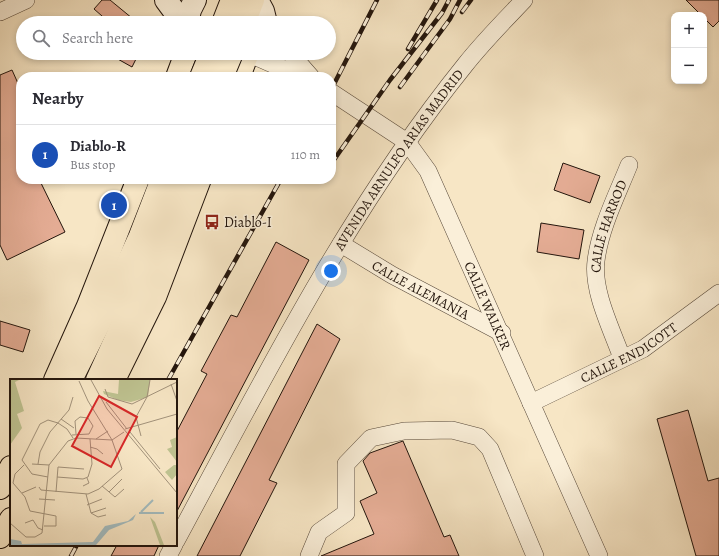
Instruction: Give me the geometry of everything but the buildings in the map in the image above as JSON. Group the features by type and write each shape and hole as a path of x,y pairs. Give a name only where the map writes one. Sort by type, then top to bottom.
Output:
{"main road":[{"path":"226,16 232,0"},
{"path":"251,16 261,7"},
{"path":"179,72 183,60"},
{"path":"204,72 208,60"},
{"path":"228,72 243,60"},
{"path":"55,379 88,306 136,184"},
{"path":"71,379 115,291 160,184"},
{"path":"97,379 122,325 179,184"},
{"path":"114,379 155,297 198,184"},
{"path":"0,488 10,469"},
{"path":"0,488 10,473"},
{"path":"0,537 10,521"},
{"path":"0,547 10,537"}],"street":[{"path":"0,12 26,0"},
{"path":"166,0 179,16"},
{"path":"189,16 195,0"},
{"name":"AVENIDA ARNULFO ARIAS MADRID","path":"177,539 300,310 341,244 407,142 465,64 524,0"},
{"path":"212,60 221,63 234,63 242,60"},
{"path":"247,60 286,72"},
{"path":"296,60 307,72"},
{"name":"CALLE WALKER","path":"336,95 407,142 428,171 502,333 531,403 599,556"},
{"name":"CALLE HARROD","path":"622,358 601,298 596,279 596,261 603,232 629,165"},
{"name":"CALLE ALEMANIA","path":"341,244 392,275 502,333"},
{"name":"CALLE ENDICOTT","path":"531,403 643,349 719,293"},
{"path":"309,556 319,532 346,513 346,464 371,438 404,431 452,430 479,437 490,449 536,556"},
{"path":"168,556 173,546"}],"railway":[{"path":"336,80 377,0"},
{"path":"408,49 437,0"},
{"path":"336,157 390,80 442,13 449,0"},
{"path":"400,87 450,19 460,0"},
{"path":"462,12 471,0"},
{"path":"169,379 278,184"},
{"path":"71,556 76,546"}],"place":[{"name":"Diablo-R","path":"114,205"},
{"name":"Diablo-I","path":"212,222"}]}
